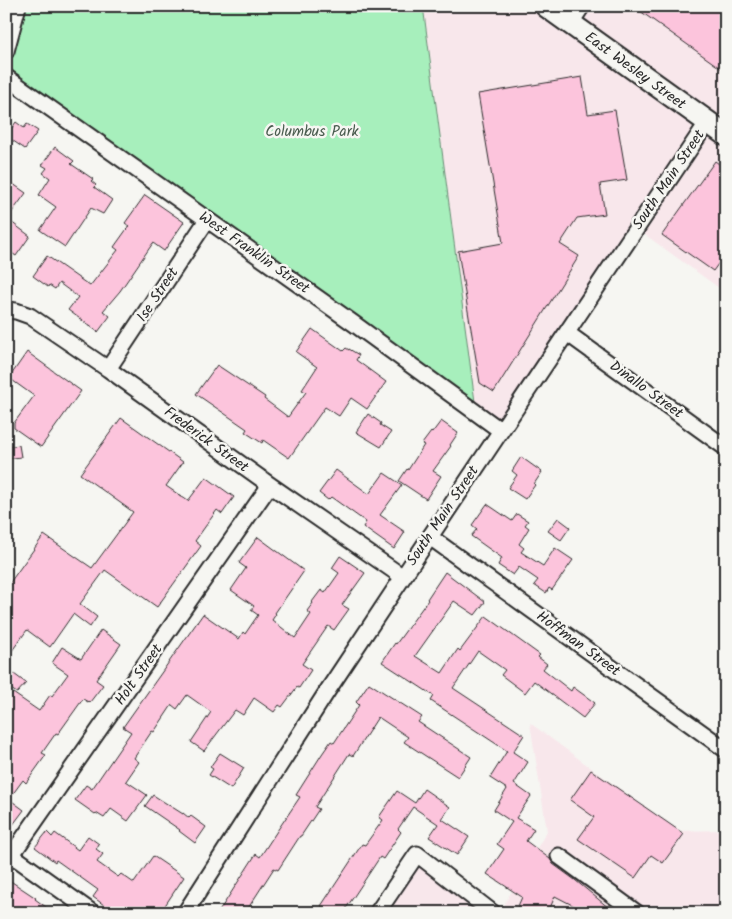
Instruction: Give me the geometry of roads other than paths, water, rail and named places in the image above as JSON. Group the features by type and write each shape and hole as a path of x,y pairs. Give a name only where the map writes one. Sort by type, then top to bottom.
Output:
{"street":[{"path":"6,51 18,6"},
{"name":"East Wesley Street","path":"546,6 726,135"},
{"path":"570,24 582,6"},
{"name":"West Franklin Street","path":"6,77 500,430"},
{"name":"South Main Street","path":"185,913 328,690 707,123"},
{"name":"Ise Street","path":"108,370 207,220"},
{"name":"Frederick Street","path":"6,310 30,316 270,486 403,577"},
{"name":"Dinallo Street","path":"567,333 726,448"},
{"name":"Holt Street","path":"8,856 270,486"},
{"name":"Hoffman Street","path":"430,537 726,750"},
{"path":"377,913 417,854 493,913"},
{"path":"8,856 93,913"},
{"path":"559,856 636,913"}],"park label":[{"name":"Columbus Park","path":"312,132"}]}
